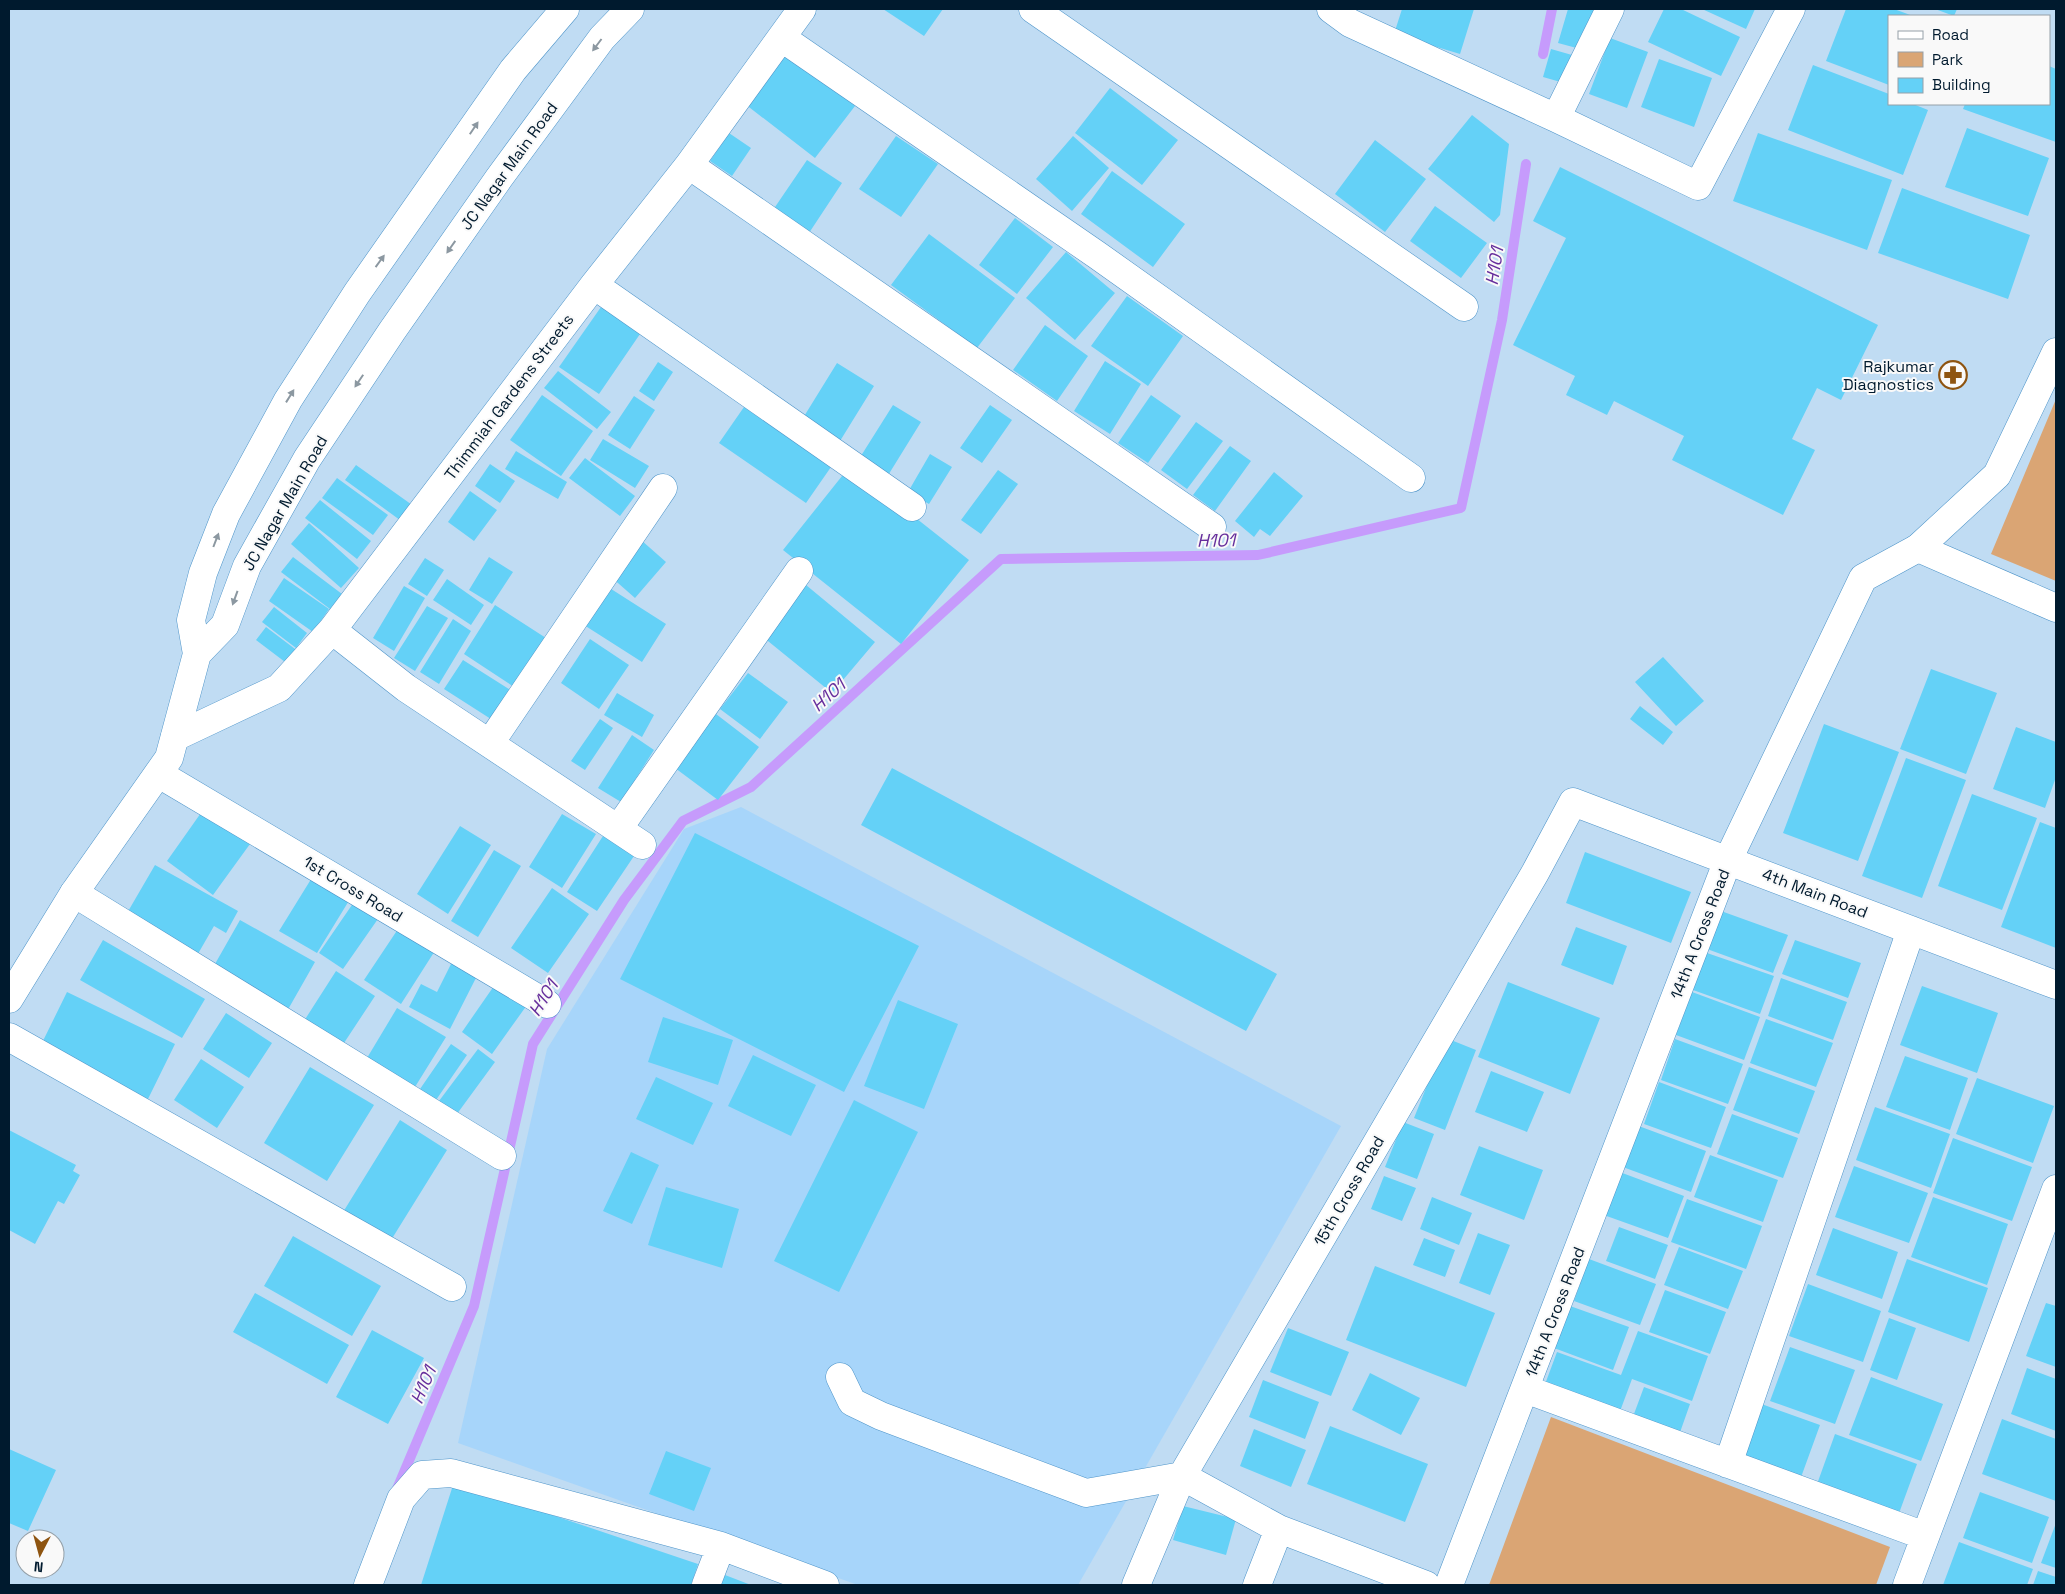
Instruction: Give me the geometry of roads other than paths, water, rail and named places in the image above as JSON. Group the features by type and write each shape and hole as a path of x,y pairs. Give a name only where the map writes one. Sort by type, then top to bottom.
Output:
{"street":[{"path":"9,999 74,893 169,758 197,654 191,620 203,573 226,514 288,400 357,293 513,70 565,9"},
{"name":"JC Nagar Main Road","path":"197,654 225,625 251,558 307,459 371,363 499,178 602,38 630,9"},
{"name":"Thimmiah Gardens Streets","path":"174,737 279,688 332,630 594,285 689,165 802,9"},
{"path":"1033,9 1464,307"},
{"path":"1556,118 1610,9"},
{"path":"1346,14 1698,186 1791,9"},
{"path":"782,38 1097,255 1411,478"},
{"path":"689,165 1212,527"},
{"path":"594,285 912,507"},
{"name":"14th A Cross Road","path":"1449,1585 1728,860 1864,578 1918,548 1997,475 2056,352"},
{"path":"490,744 663,488"},
{"path":"1918,548 2056,608"},
{"path":"618,829 799,571"},
{"path":"332,630 406,688 642,845"},
{"name":"1st Cross Road","path":"159,774 547,1004"},
{"name":"4th Main Road","path":"1573,802 2056,985"},
{"name":"15th Cross Road","path":"1136,1585 1182,1476 1535,873 1573,802"},
{"path":"74,893 502,1156"},
{"path":"1728,1464 1911,930"},
{"path":"9,1037 452,1287"},
{"path":"1907,1585 2056,1189"},
{"path":"840,1377 852,1402 881,1416 1086,1493 1182,1476 1279,1529 1426,1585"},
{"path":"1526,1389 1925,1536"},
{"path":"368,1585 401,1499 422,1475 451,1473 721,1546 824,1585"},
{"path":"1257,1585 1279,1529"},
{"path":"706,1585 721,1546"}],"waterway":[{"name":"H101","path":"1543,54 1552,9"},
{"name":"H101","path":"397,1489 474,1306 533,1044 624,900 683,821 751,787 1001,559 1258,555 1461,508 1502,320 1526,164"}],"place":[{"name":"Rajkumar Diagnostics","path":"1953,375"}]}
